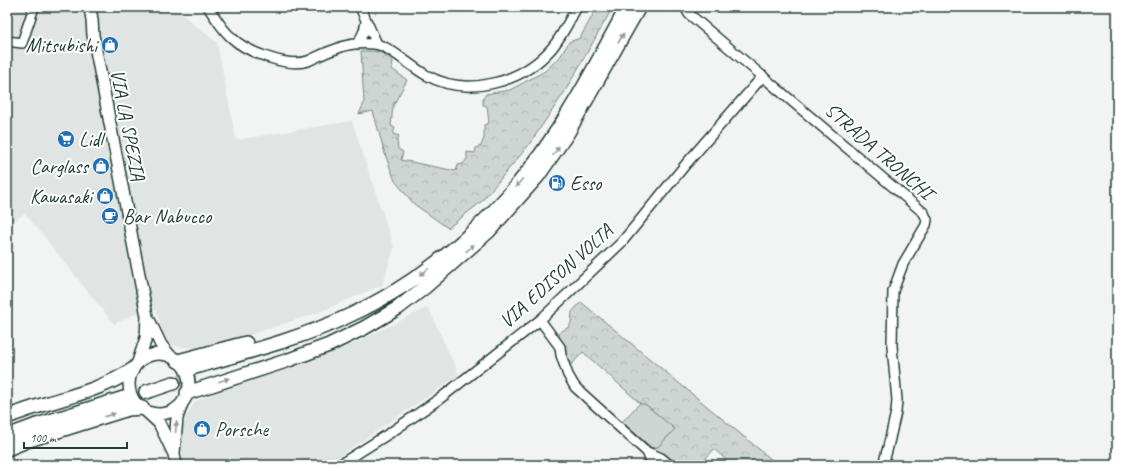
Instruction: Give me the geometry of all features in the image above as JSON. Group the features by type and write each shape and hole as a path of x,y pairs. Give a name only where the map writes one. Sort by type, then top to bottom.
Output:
{"highway":[{"path":"586,81 622,7"},
{"path":"440,273 418,288 367,317 346,327 296,346 193,372 331,324 365,308 410,281 464,240 511,192 535,163 552,139 627,7"},
{"path":"185,397 329,345 398,308 425,287 489,231 538,176 567,134 639,7"},
{"path":"175,359 246,343 317,320 380,294 399,284 410,281"},
{"path":"7,417 99,387 120,378 135,366"},
{"path":"145,387 172,379"},
{"path":"7,426 36,416 123,394 7,436"},
{"path":"7,449 29,440 128,409 144,410"}],"main road":[{"name":"VIA LA SPEZIA","path":"84,7 93,35"},
{"name":"VIA LA SPEZIA","path":"90,7 93,22 93,35 147,316 146,338 129,379 129,389 132,398 159,424 174,454"},
{"name":"VIA LA SPEZIA","path":"147,316 161,345 184,368 187,376 188,384 185,397 177,418 174,454 176,465"},
{"path":"135,366 145,357 154,354 163,354 175,359"},
{"path":"144,410 154,414 162,414 178,407 185,397"}],"street":[{"path":"7,41 22,43 34,7"},
{"path":"208,7 226,32 237,42 262,55 292,63 306,62 337,48 358,44 376,44 389,49 411,66 429,76 457,84 482,86 502,81 533,67 553,47 577,7"},
{"path":"360,7 376,44"},
{"name":"STRADA TRONCHI","path":"685,7 689,14 912,202 926,216 926,225 903,264 893,291 891,307 896,412 883,465"},
{"path":"358,44 364,32 366,22"},
{"name":"VIA EDISON VOLTA","path":"340,465 442,397 540,320 622,242 686,164 763,76"},
{"path":"540,320 560,347 563,361 572,383 647,452 662,458 670,465"},
{"path":"647,452 652,465"}],"shaded area":[{"path":"7,7 173,7 217,43 236,140 352,121 394,248 382,285 314,314 243,337 193,348 173,346 163,334 156,310 137,313 114,324 25,213 7,226"},
{"path":"428,307 459,375 335,459 325,465 184,465 179,435 185,419 195,402 225,388 287,370 355,343"}],"green space":[{"path":"594,7 613,7 564,93 528,146 481,202 448,228 414,204 395,181 385,154 373,111 359,114 364,103 361,51 382,53 393,61 392,69 407,80 393,106 391,126 395,128 393,134 399,136 397,141 398,149 403,152 401,160 456,171 458,165 463,164 467,159 467,152 475,153 476,148 481,146 484,138 484,125 489,123 487,106 483,105 483,99 486,94 510,90 545,71 560,57 569,42 580,38 594,13"},
{"path":"581,302 778,465 732,465 714,449 700,465 675,465 667,457 652,448 658,447 675,429 645,404 641,404 583,352 570,366 559,336 560,332 569,327 572,312"},
{"path":"640,403 645,404 675,429 658,447 652,448 622,422"}],"tunnel":[{"path":"173,383 195,377"},
{"path":"124,398 146,392"}],"place":[{"name":"Mitsubishi","path":"110,45"},
{"name":"Lidl","path":"66,139"},
{"name":"Carglass","path":"101,166"},
{"name":"Esso","path":"557,183"},
{"name":"Kawasaki","path":"105,196"},
{"name":"Bar Nabucco","path":"110,216"},
{"name":"Porsche","path":"202,429"}]}
